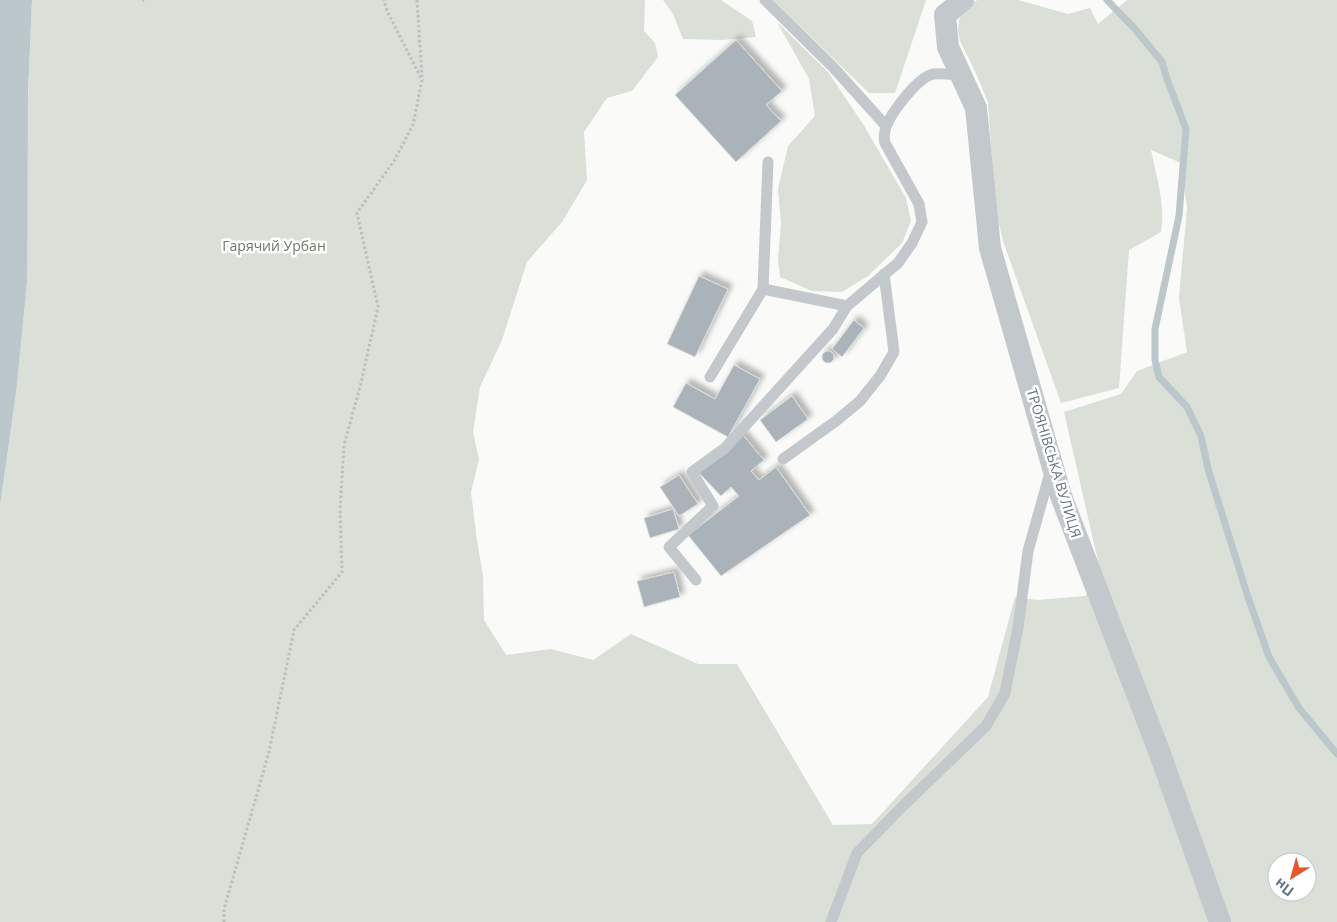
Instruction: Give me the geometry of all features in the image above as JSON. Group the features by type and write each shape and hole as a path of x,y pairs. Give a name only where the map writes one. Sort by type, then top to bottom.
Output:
{"street":[{"name":"ТРОЯНІВСЬКА ВУЛИЦЯ","path":"963,0 945,14 948,47 976,108 990,248 1065,505 1159,751 1220,922"}],"lane":[{"path":"765,0 833,67 886,126"},
{"path":"696,580 669,547 713,506 692,472 725,448 833,329 847,306 898,263 912,243 922,222 919,204 885,143 884,134 886,126 906,96 923,78 934,74 962,75"},
{"path":"710,377 763,289 768,162"},
{"path":"783,460 860,401 880,376 894,352 884,274"},
{"path":"763,289 847,306"},
{"path":"831,922 857,853 902,806 986,726 1005,693 1018,628 1028,551 1053,464"}],"path":[{"path":"384,0 387,11 422,80"},
{"path":"224,922 224,909 269,752 294,630 342,572 340,510 344,445 360,387 378,308 357,214 394,161 413,125 422,80 417,0"}],"green space":[{"name":"Гарячий Урбан","path":"32,0 645,0 644,31 655,43 658,57 632,91 607,98 584,132 587,180 562,222 527,262 502,340 480,387 473,432 479,459 471,492 483,576 484,620 506,655 551,649 593,660 631,634 698,664 737,664 833,825 872,824 988,697 1015,597 1037,600 1085,596 1102,579 1064,412 1121,394 1137,371 1187,352 1179,298 1187,208 1181,163 1151,150 1161,201 1161,232 1129,250 1119,388 1061,403 1004,244 995,209 988,102 960,41 958,30 960,13 978,0 1018,0 1068,14 1090,8 1098,24 1127,0 1337,0 1337,922 0,922 0,506 16,393"},
{"path":"663,0 721,0 752,21 756,37 722,40 683,39 673,14"},
{"path":"773,0 926,0 895,93 869,93"},
{"path":"777,22 828,72 863,124 906,198 911,221 902,243 868,276 842,292 812,291 780,277 778,259 781,224 778,189 788,146 815,116 809,79"}],"shaded area":[{"path":"0,0 32,0 28,94 27,280 16,393 0,506"}],"building":[{"path":"736,40 782,91 766,105 781,121 736,162 675,95"},
{"path":"699,276 728,289 695,357 667,344"},
{"path":"854,320 864,328 842,357 832,349"},
{"path":"828,351 834,357 828,363 822,357"},
{"path":"734,365 760,379 728,437 673,407 686,383 715,399"},
{"path":"792,396 808,419 776,442 760,420"},
{"path":"742,434 764,460 751,471 759,480 776,467 810,515 721,576 688,535 739,496 731,487 721,496 699,473"},
{"path":"679,475 698,504 679,516 660,487"},
{"path":"673,509 679,529 650,538 644,518"},
{"path":"674,572 680,597 644,607 637,581"}],"waterway":[{"path":"1107,0 1135,29 1162,62 1186,129 1179,216 1155,329 1155,360 1159,377 1187,407 1201,436 1208,469 1269,657 1299,708 1337,754"}]}
